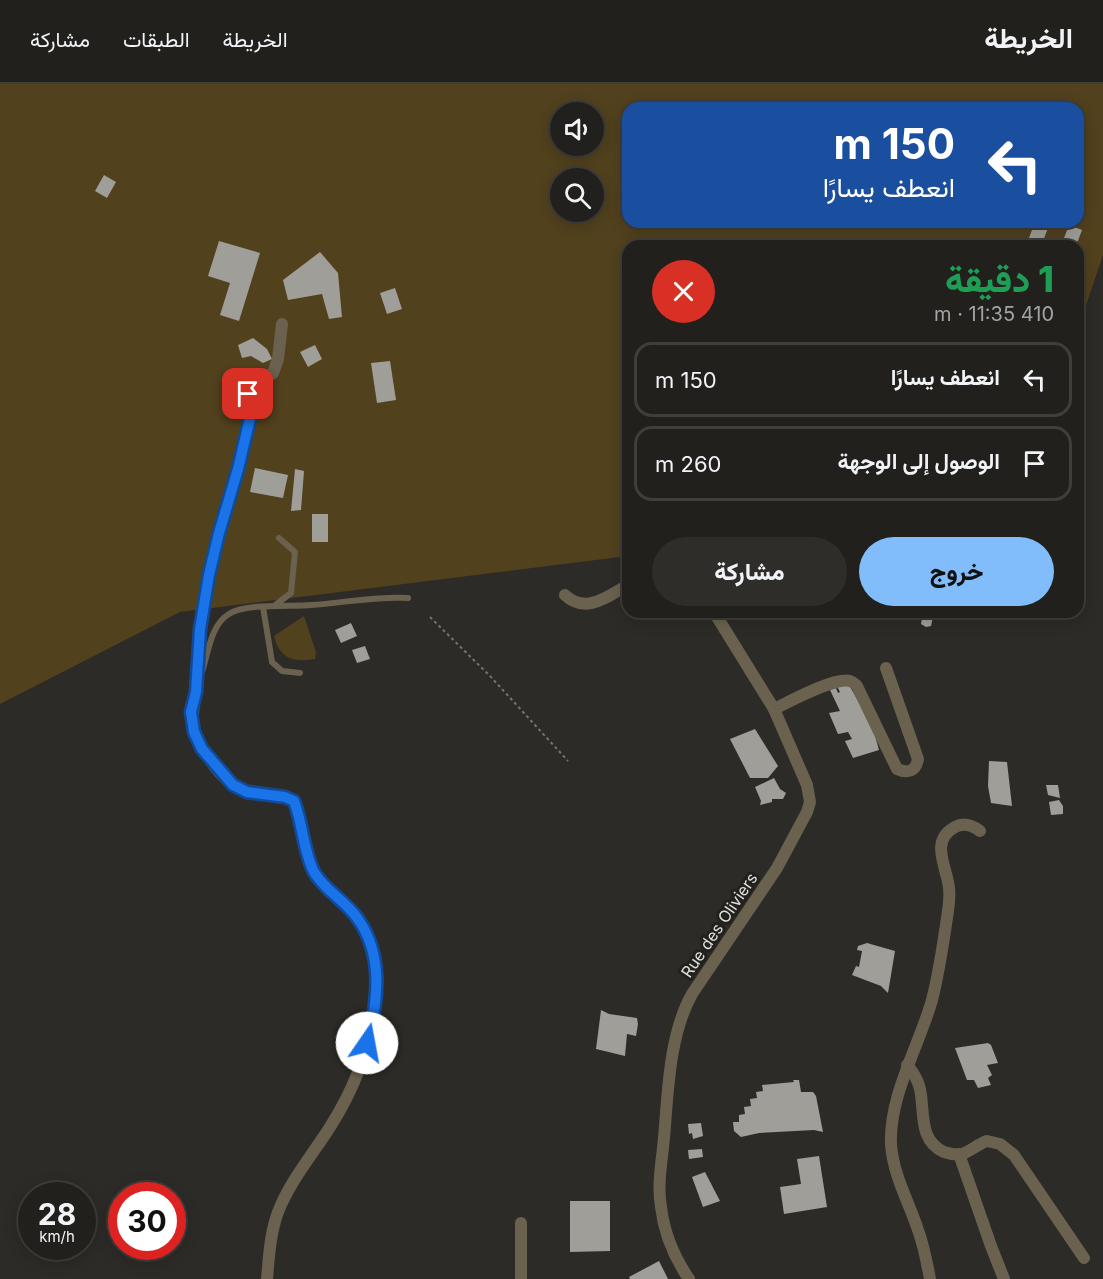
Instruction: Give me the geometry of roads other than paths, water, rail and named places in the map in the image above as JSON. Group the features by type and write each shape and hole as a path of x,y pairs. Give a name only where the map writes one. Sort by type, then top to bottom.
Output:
{"street":[{"path":"267,1279 272,1231 279,1210 292,1185 345,1102 360,1067 372,1024 377,984 377,964 358,918 331,893 314,871 294,801 285,797 247,792 233,785 202,749 194,732 191,712 196,692 200,629 209,575 252,410 248,394 250,386 273,373 278,359 282,324"},
{"path":"565,595 580,605 590,604 622,588"},
{"name":"Rue des Oliviers","path":"689,1279 668,1239 660,1205 659,1188 680,1018 692,994 777,868 807,813 810,802 807,785 774,709 718,618"},
{"path":"774,709 820,687 847,680 853,682 897,769 904,772 911,771 917,766 918,759 886,668"},
{"path":"930,1279 918,1230 904,1196 892,1155 891,1131 907,1065 918,1042 932,999 948,909 949,886 940,847 947,833 960,824 980,831"},
{"path":"907,1065 915,1075 920,1087 922,1116 929,1141 943,1152 959,1154 987,1142 1000,1144 1011,1152 1084,1258"},
{"path":"959,1154 1004,1279"},
{"path":"521,1223 521,1279"}],"lane":[{"path":"274,606 291,593 295,552 279,538"},
{"path":"196,692 214,633 229,613 274,606 310,605 389,597 408,598"},
{"path":"263,607 272,662 282,671 300,673"}]}
